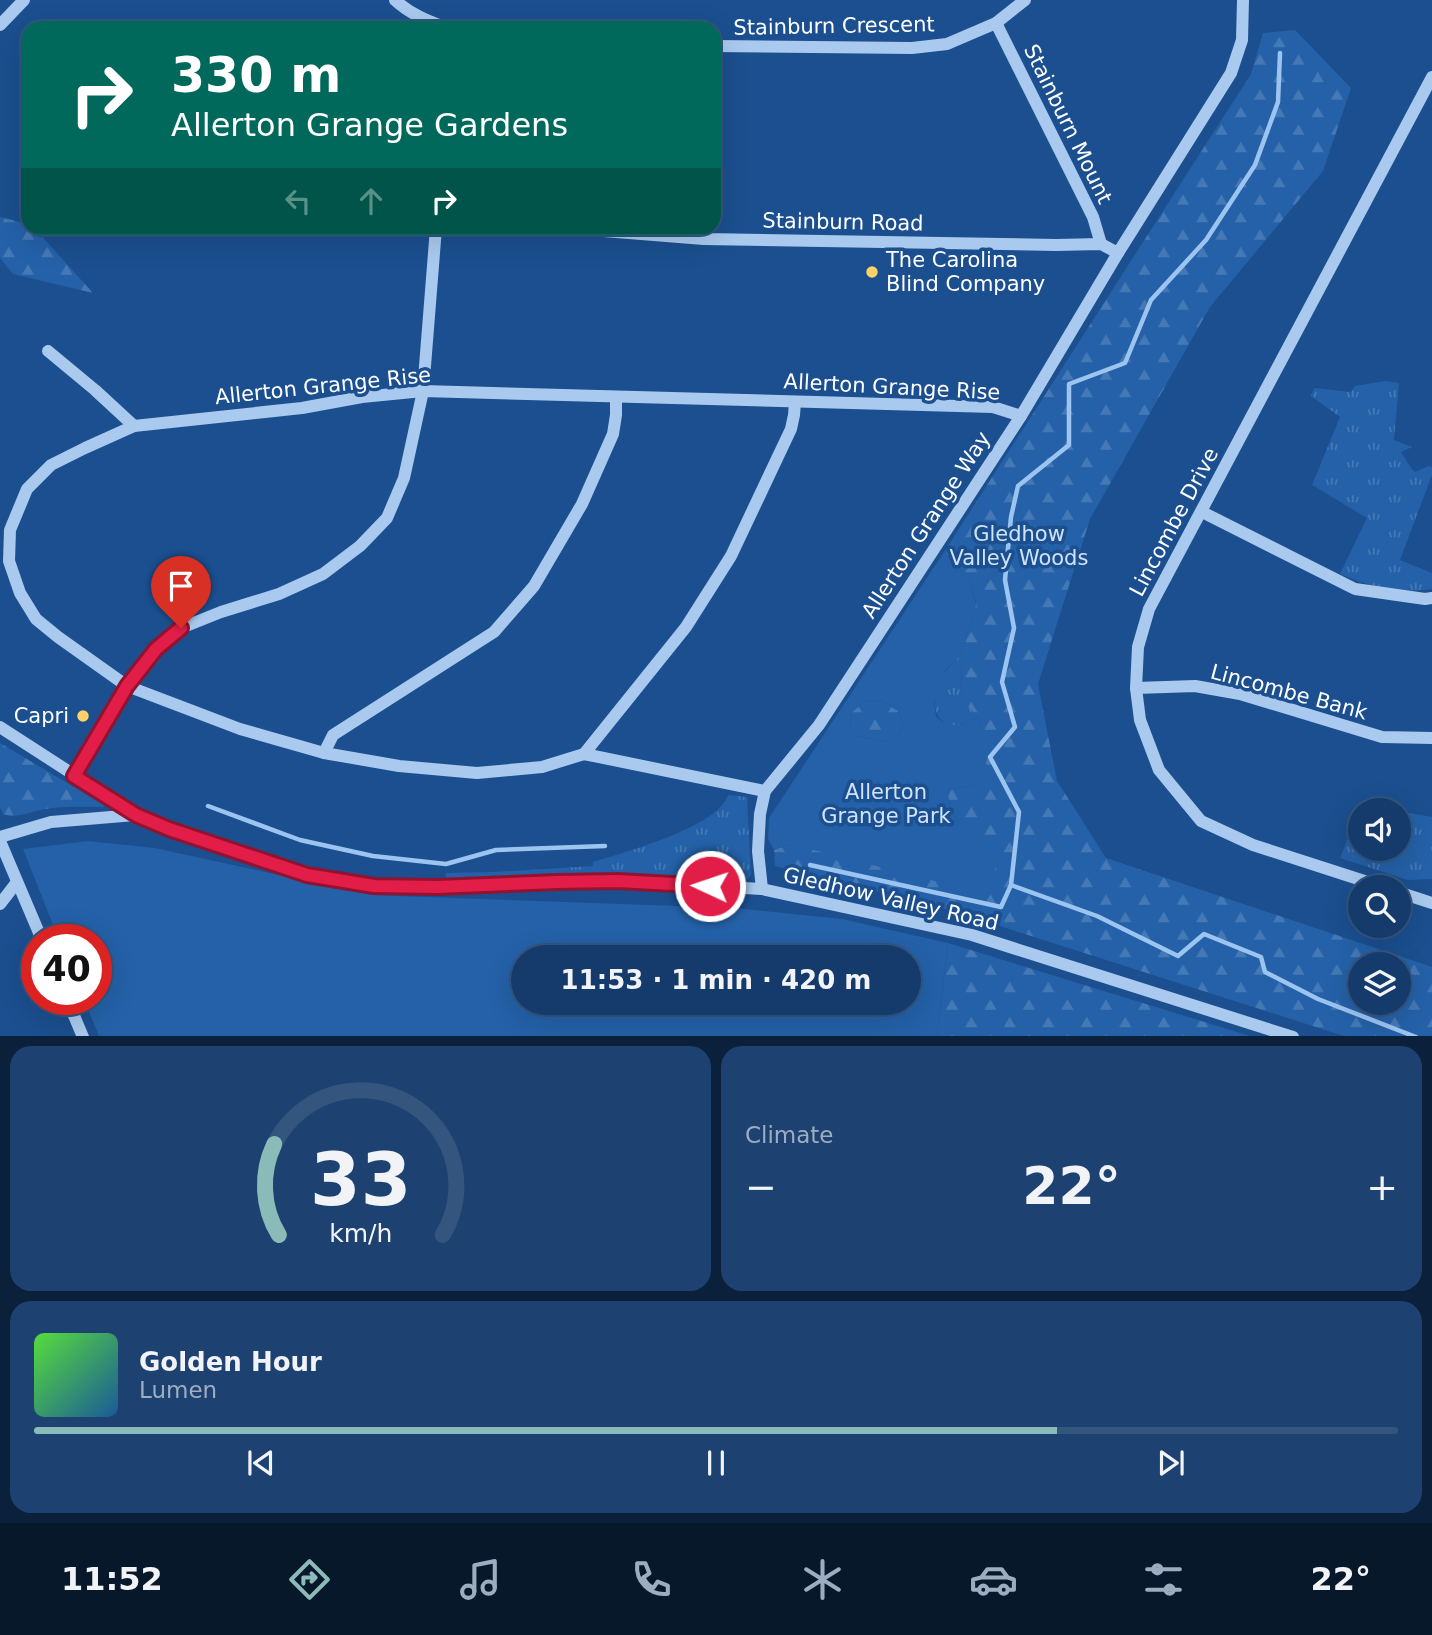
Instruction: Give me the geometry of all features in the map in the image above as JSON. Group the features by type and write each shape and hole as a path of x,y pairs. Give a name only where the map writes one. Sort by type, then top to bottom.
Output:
{"street":[{"path":"0,25 24,0"},
{"path":"395,0 429,21"},
{"name":"Stainburn Crescent","path":"721,46 912,48 947,44 996,23 1025,0"},
{"name":"Allerton Grange Way","path":"762,889 758,851 760,814 765,791 818,725 1021,416 1118,253 1231,73 1242,40 1243,0"},
{"name":"Stainburn Mount","path":"996,23 1093,217 1101,244"},
{"name":"Lincombe Drive","path":"1348,876 1253,845 1201,821 1159,770 1140,720 1136,688 1138,647 1149,609 1432,77"},
{"path":"74,776 127,686 156,649 181,628 279,594 323,574 360,546 387,518 404,478 423,391 435,235"},
{"name":"Stainburn Road","path":"654,235 704,239 1101,244 1118,253"},
{"path":"48,351 134,426"},
{"name":"Allerton Grange Rise","path":"584,754 542,767 477,773 399,766 324,753 240,729 127,686 36,619 20,593 9,561 5,528 27,489 51,466 134,426 302,408 362,397 423,391 993,407 1021,416"},
{"path":"324,753 333,735 494,632 534,586 582,504 608,446 616,415 615,397"},
{"path":"765,791 584,754 686,627 731,556 791,429 795,402"},
{"path":"1202,512 1355,589 1425,599 1432,597"},
{"name":"Lincombe Bank","path":"1136,688 1195,686 1240,694 1382,737 1432,738"},
{"name":"Gledhow Valley Road","path":"0,727 136,815 169,829 307,875 374,886 437,887 617,881 762,889 972,935 1290,1036"},
{"path":"34,924 0,839 51,822 136,815"},
{"path":"0,904 17,882"},
{"path":"1412,897 1432,893"},
{"path":"1412,897 1432,903"},
{"path":"74,1015 83,1036"}],"green space":[{"name":"Gledhow Valley Woods","path":"1295,30 1351,88 1323,171 1210,307 1090,519 1038,684 1057,781 1106,858 1387,952 1348,952 1348,1015 1411,1015 1411,960 1432,967 1432,1036 1344,1036 953,911 775,866 774,850 790,844 999,855 951,812 947,790 988,783 979,717 962,701 961,655 976,603 969,579 944,552 1251,74 1263,33"},
{"path":"0,217 21,222 21,235 41,235 93,293 13,274 0,258"},
{"path":"1385,381 1399,383 1394,440 1412,447 1401,452 1415,472 1432,467 1432,475 1400,560 1432,573 1432,589 1408,591 1385,588 1340,574 1367,518 1312,485 1340,417 1311,396 1314,388 1351,392 1355,386"},
{"name":"Allerton Grange Park","path":"944,552 969,579 976,604 961,655 946,669 937,686 934,703 936,716 950,725 960,725 979,717 989,783 947,790 951,812 966,828 1000,855 986,894 790,844 774,850 768,839 769,818","holes":["881,700 898,711 903,724 899,734 889,742 858,736 850,728 852,712 865,701"]},
{"path":"961,655 962,701 979,717 950,725 944,723 937,713 935,693 944,673"},
{"path":"881,700 898,711 903,724 899,734 889,742 858,736 850,728 852,712 865,701"},
{"path":"0,743 104,805 103,807 60,807 19,815 3,814 0,808"},
{"path":"728,795 747,797 751,875 748,879 589,874 445,879 446,873 593,866 593,862 647,845 690,827 708,817 721,806"},
{"path":"1411,813 1432,817 1432,879 1411,880 1411,875 1393,875 1349,861 1411,861"},
{"path":"1348,838 1348,861 1340,858"},
{"path":"88,841 155,848 371,895 736,908 842,919 948,943 937,1036 99,1036 90,1015 112,1015 112,924 53,924 23,849"},
{"path":"948,943 1250,1036 937,1036"}],"waterway":[{"path":"1280,53 1278,102 1255,165 1206,240 1151,300 1125,363 1069,384 1069,445 1018,486 1011,517 1005,580 1014,628 1002,682 1015,727 990,757 1019,812 1011,885 1097,916 1178,956 1204,934 1261,957 1265,972 1318,999 1413,1036"},
{"path":"208,806 300,840 373,856 446,864 496,850 605,846"},
{"path":"810,865 1001,907 1011,885"}],"place":[{"name":"The Carolina Blind Company","path":"872,272"},
{"name":"Capri","path":"83,716"}],"route":[{"path":"181,628 156,649 127,686 74,776 136,815 169,829 307,875 374,886 437,887 617,881 710,886"}]}
